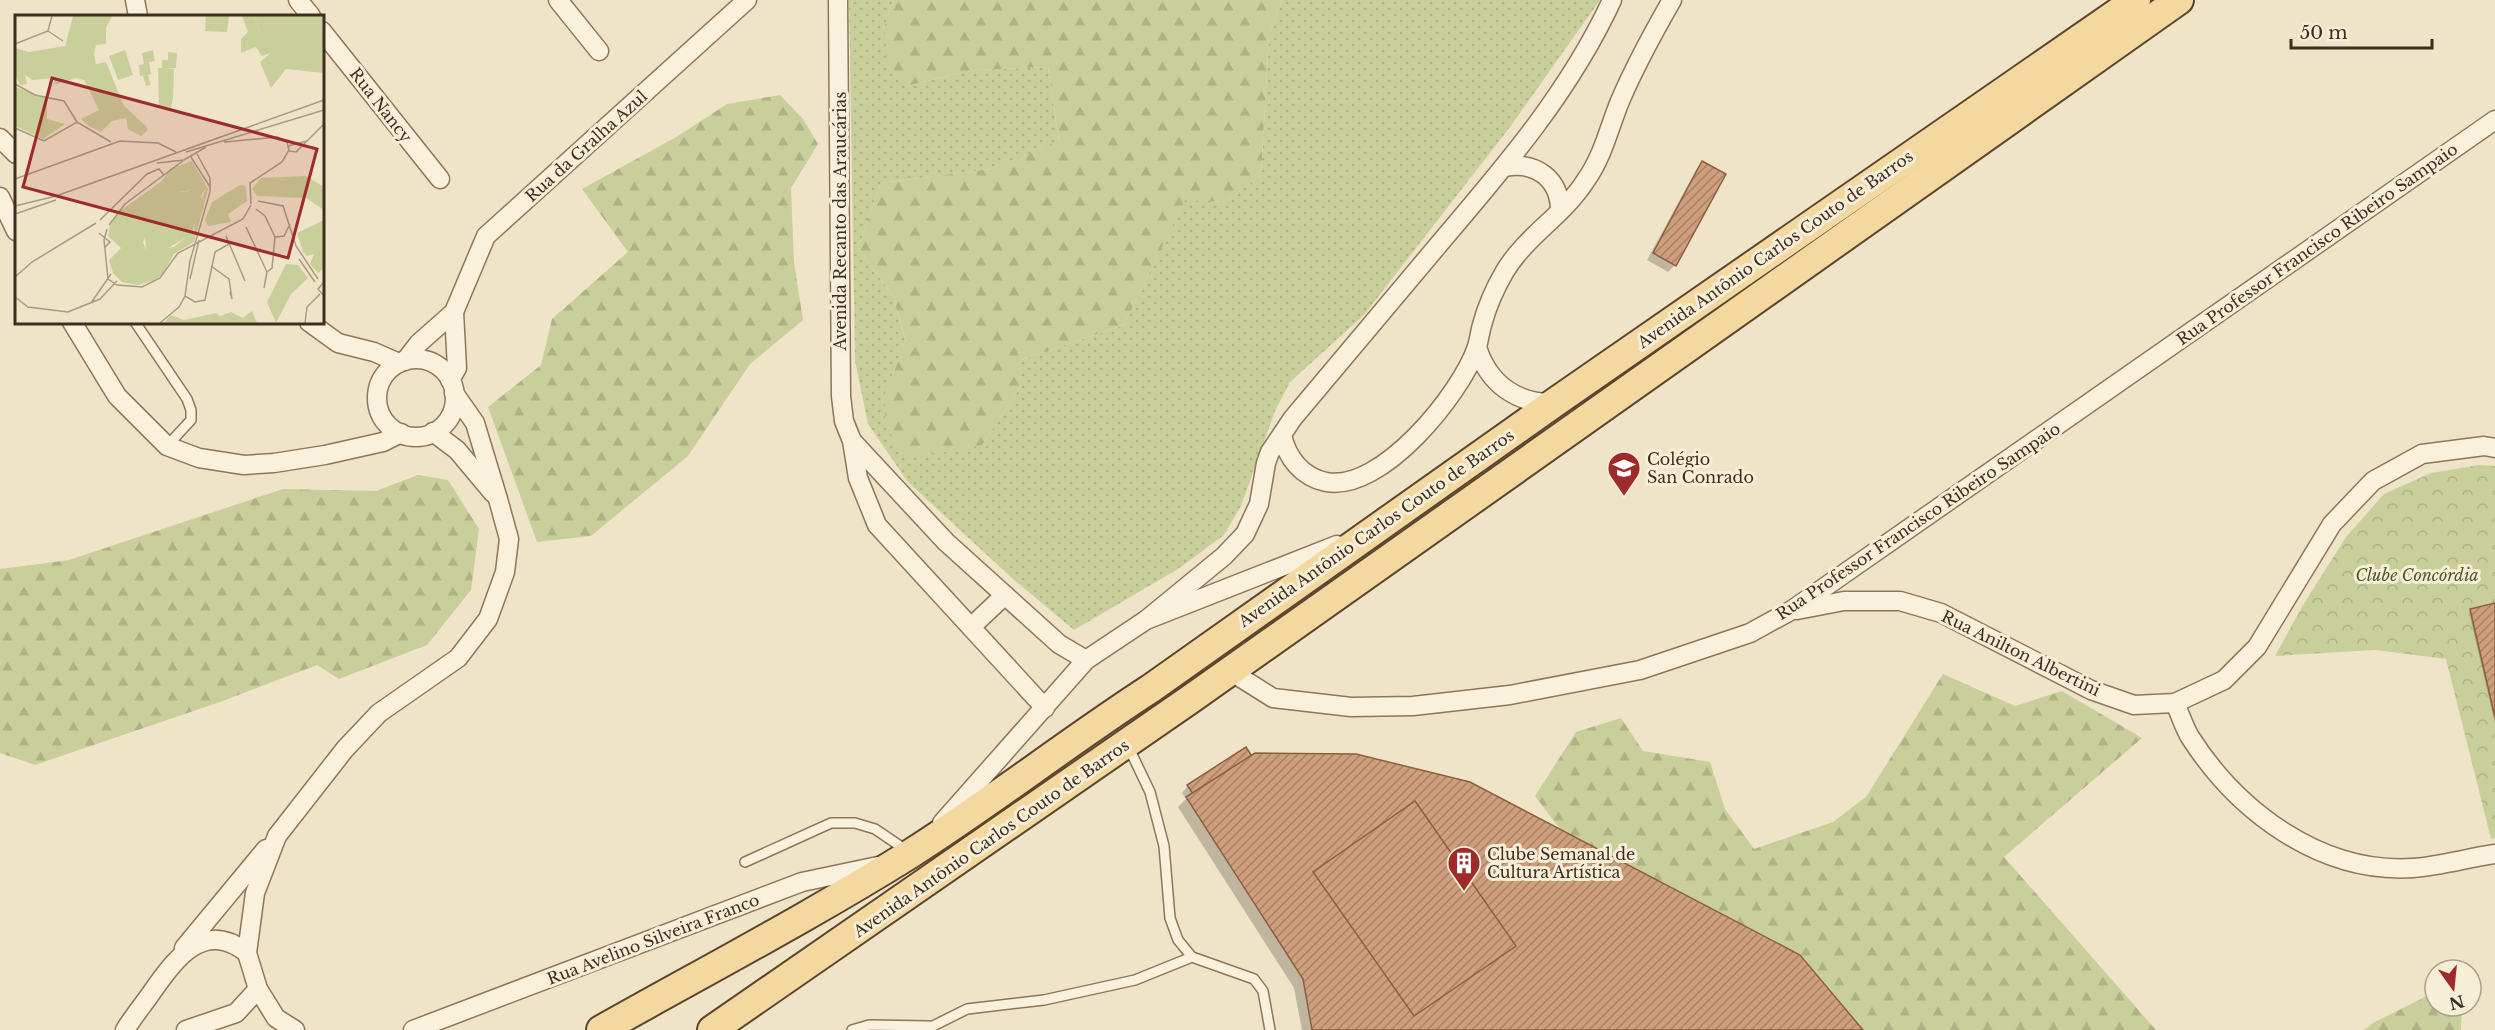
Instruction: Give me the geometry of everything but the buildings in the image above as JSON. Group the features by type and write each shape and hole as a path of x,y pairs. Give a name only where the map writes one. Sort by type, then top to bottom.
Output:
{"main road":[{"name":"Avenida Antônio Carlos Couto de Barros","path":"601,1030 857,887 910,854 1093,726 1150,689 1554,403 2136,0"},
{"name":"Avenida Antônio Carlos Couto de Barros","path":"712,1030 1127,744 2179,0"}],"street":[{"path":"135,0 138,15"},
{"path":"298,0 310,15"},
{"path":"558,0 599,51"},
{"name":"Rua da Gralha Azul","path":"402,362 454,312 486,236 747,0"},
{"name":"Avenida Recanto das Araucárias","path":"838,0 841,396 844,421 852,441 858,478 877,525 1045,708"},
{"path":"910,854 1045,708 1086,660 1146,620 1224,556 1245,534 1259,504 1266,463 1293,418 1505,167 1584,56 1612,0"},
{"path":"1282,435 1289,455 1302,471 1311,477 1332,483 1355,480 1386,461 1423,428 1454,390 1477,347 1487,307 1505,270 1530,238 1560,211 1580,188 1597,162 1633,72 1672,0"},
{"name":"Rua Nancy","path":"324,34 440,179"},
{"name":"Rua Professor Francisco Ribeiro Sampaio","path":"1230,671 1273,698 1351,707 1413,706 1510,695 1640,670 1750,633 1792,610 2495,120"},
{"path":"0,138 15,153"},
{"path":"1505,167 1524,165 1533,167 1549,178 1558,193 1560,211"},
{"path":"0,197 15,229"},
{"name":"Rua da Gralha Azul","path":"452,387 457,369 454,312"},
{"path":"73,324 117,396 167,446 199,458 244,465 325,455 383,442 401,433"},
{"path":"312,324 338,343 402,362"},
{"path":"1477,347 1486,369 1502,387 1522,398 1554,403"},
{"path":"125,1030 176,958 277,836 345,749 372,720 458,658 488,619 505,572 509,539 475,423 444,371 430,362 414,359 402,362 386,373 378,388 377,404 383,419 394,431 409,437 426,436 440,429 451,416 455,401 452,387"},
{"path":"433,432 457,450 498,499"},
{"name":"Avenida Recanto das Araucárias","path":"852,441 946,542 1059,644 1086,660"},
{"name":"Rua Anilton Albertini","path":"1792,610 1844,601 1900,602 1941,613 2091,690 2134,705 2175,703 2224,680 2257,647 2332,524 2373,481 2422,453 2484,446 2495,448"},
{"path":"1146,620 1296,563 1377,528"},
{"path":"971,627 1005,595"},
{"path":"2175,703 2190,736 2239,797 2269,824 2304,845 2336,858 2374,866 2413,868 2495,854"},
{"path":"277,836 255,893 247,953 258,989 276,1018 295,1030"},
{"name":"Rua Avelino Silveira Franco","path":"413,1030 802,882 910,854"},
{"path":"176,958 203,941 218,940 236,945 247,953"},
{"path":"186,1030 236,1013 258,989"}],"lane":[{"path":"136,324 187,399 191,410 191,420 167,446"},
{"path":"1127,744 1150,792 1164,846 1170,918 1178,940 1192,957 1254,979 1263,992 1270,1030"},
{"path":"745,862 831,823 855,823 876,829 910,854"},
{"path":"852,1030 869,1025 927,1028 967,1009 1044,1000 1135,980 1192,957"}],"green space":[{"path":"849,0 893,0 884,28 910,85 975,70 1048,67 1059,142 990,169 881,183 858,248 893,296 906,342 885,394 885,427 982,445 1021,386 1021,360 1124,325 1185,199 1225,202 1261,175 1269,35 1282,0 1600,0 1510,127 1364,315 1290,382 1275,411 1241,506 1224,535 1178,569 1074,630 1013,579 908,482 868,424 855,361"},
{"path":"893,0 1282,0 1269,35 1261,175 1225,202 1185,200 1124,325 1021,360 1021,386 982,445 949,452 906,455 885,427 885,394 906,341 893,296 858,248 881,183 990,169 1059,141 1048,67 975,70 910,85 887,63 884,28"},
{"path":"780,95 803,119 818,144 791,188 794,263 803,320 750,364 688,456 591,536 537,542 488,407 541,365 552,319 628,252 582,189 678,136 727,104"},
{"name":"Clube Concórdia","path":"2479,465 2495,466 2495,838 2491,839 2446,659 2375,650 2275,656 2303,605 2346,537 2384,494 2431,473"},
{"path":"418,475 448,480 479,529 471,590 427,645 339,679 317,665 220,702 35,765 0,753 0,569 69,560 283,489 376,491"},
{"path":"1943,674 2015,706 2062,691 2142,738 2004,857 2156,1030 1863,1030 1800,955 1560,829 1535,796 1576,732 1621,718 1643,751 1710,762 1725,809 1754,849 1833,822 1866,797"},
{"path":"2423,998 2423,1018 2462,1018 2461,1030 2364,1030 2373,1023"}],"place":[{"name":"Colégio San Conrado","path":"1624,497"},
{"name":"Clube Semanal de Cultura Artística","path":"1464,892"}]}
